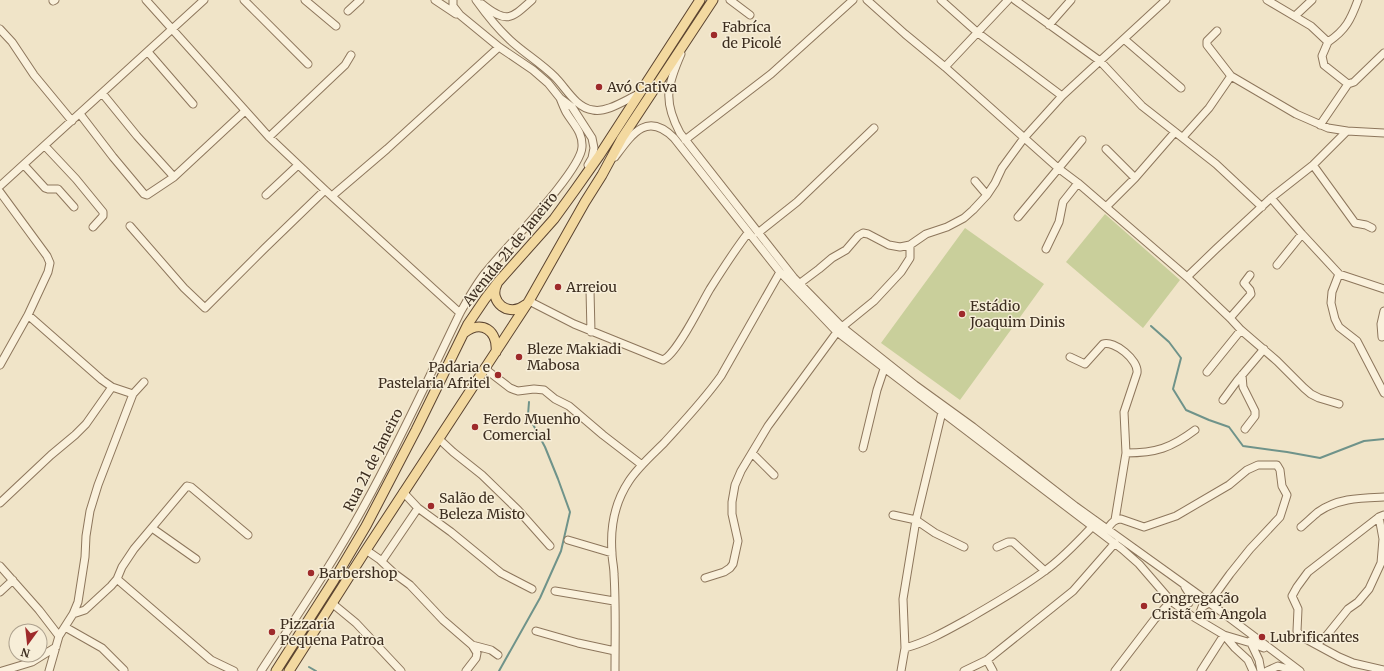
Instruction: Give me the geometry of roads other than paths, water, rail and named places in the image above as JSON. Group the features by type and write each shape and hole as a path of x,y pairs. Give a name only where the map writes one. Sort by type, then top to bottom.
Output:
{"main road":[{"name":"Avenida 21 de Janeiro","path":"276,671 334,580 366,526 416,430 463,334 485,299 498,282 554,219 600,156 700,0"},
{"path":"289,671 403,492 528,302 622,138 713,0"},
{"path":"498,282 494,293 499,305 510,310 516,310 528,302"},
{"path":"463,334 473,327 484,328 493,334 496,352"}],"street":[{"path":"146,0 269,137 325,190 460,312"},
{"path":"0,186 204,0"},
{"path":"244,0 308,64"},
{"path":"305,0 336,26"},
{"path":"348,11 360,0"},
{"path":"434,0 469,22"},
{"path":"453,0 453,6 456,11 499,47 533,70 548,83 560,98 572,107 586,127 592,138 594,148 592,158 575,190"},
{"path":"477,0 493,12 507,17 513,16 532,0"},
{"path":"477,0 504,34 555,77 574,99 586,108 593,110 605,110 639,94"},
{"path":"730,0 750,15"},
{"path":"685,140 771,74 853,0"},
{"path":"867,0 945,67 1058,168 1078,183 1187,277 1241,330 1264,349 1311,394 1339,404"},
{"path":"941,0 978,33 1062,96"},
{"path":"945,67 1008,0"},
{"path":"1015,0 1100,61 1142,106 1216,164 1262,207"},
{"path":"1049,25 1071,0"},
{"path":"799,284 832,258 846,250 858,236 863,233 896,247 910,245 926,234 947,228 964,218 987,195 1002,168 1024,138 1062,96 1166,0"},
{"path":"1267,0 1311,26 1328,42"},
{"path":"1295,16 1312,0"},
{"path":"1348,84 1324,65 1322,56 1328,42 1348,24 1358,0"},
{"path":"0,29 12,42 34,75 72,121"},
{"path":"1217,31 1207,41 1207,45 1232,76 1282,108 1328,128 1347,131 1384,133"},
{"path":"1124,39 1180,88"},
{"path":"685,44 672,76 669,95 673,119 680,133 799,284 840,330 973,427 1075,506 1184,584 1300,671"},
{"path":"332,196 387,149 499,47"},
{"path":"148,52 193,104"},
{"path":"1320,125 1348,84 1354,82 1384,53"},
{"path":"269,137 345,65 351,55"},
{"path":"1183,137 1209,108 1232,76"},
{"path":"102,93 137,136 174,177"},
{"name":"Rua 21 de Janeiro","path":"260,671 304,605 364,507 402,434 460,312 487,272 550,197 577,162 582,147 579,131 566,112 560,98"},
{"path":"80,114 144,194 149,195 174,177 245,111"},
{"path":"602,175 636,132 650,125 660,127 674,138 780,272 840,330 884,369 1115,543 1139,564 1174,603 1201,622 1224,635 1251,643 1277,654"},
{"path":"758,233 797,202 874,128"},
{"path":"1187,277 1272,198 1313,165 1347,131"},
{"path":"1106,207 1135,178 1175,132"},
{"path":"1018,217 1082,140"},
{"path":"45,146 76,179 103,212 103,216 93,227"},
{"path":"1106,149 1135,178"},
{"path":"24,165 45,188 58,189 74,207"},
{"path":"266,195 298,165"},
{"path":"1313,165 1355,223 1372,228"},
{"path":"975,181 987,195"},
{"path":"1046,249 1052,233 1059,222 1063,202 1078,183"},
{"path":"130,226 184,288 205,308 325,190"},
{"path":"0,192 49,260 50,266 28,315 1,359"},
{"path":"1272,198 1302,234 1339,274 1384,289"},
{"path":"528,302 591,332 618,341 661,360 665,360 690,325 709,290 748,233"},
{"path":"1277,265 1302,234"},
{"path":"705,578 724,572 733,564 738,541 732,514 732,502 735,485 741,471 752,453 782,407 810,371 822,351 840,330 874,300 904,268 910,258 910,245"},
{"path":"615,671 612,532 614,514 621,494 630,479 642,465 710,392 721,376 780,272"},
{"path":"1339,274 1332,292 1331,303 1335,320 1339,327 1357,341 1384,393"},
{"path":"1230,318 1251,294 1250,290 1244,283 1250,275"},
{"path":"590,290 591,332"},
{"path":"1382,337 1381,324 1384,311"},
{"path":"28,315 96,376 112,387 133,394"},
{"path":"1207,372 1241,330"},
{"path":"1070,357 1085,364 1105,343 1113,345 1127,354 1136,363 1138,370 1124,412 1126,453 1115,520 1107,529"},
{"path":"1223,400 1264,349"},
{"path":"484,368 510,388 515,390 544,390 555,400 570,406 603,435 642,465"},
{"path":"864,448 877,390 884,369"},
{"path":"1242,375 1243,387 1255,411 1254,416 1245,428"},
{"path":"49,671 60,636 73,614 79,597 90,511 98,485 133,394 144,382"},
{"path":"0,503 86,424 112,387"},
{"path":"901,671 905,648 903,599 916,520 942,412"},
{"path":"1126,453 1144,453 1160,450 1170,446 1195,430"},
{"path":"439,439 453,452 482,474 550,546"},
{"path":"752,453 774,475"},
{"path":"1115,520 1121,519 1144,527 1176,516 1229,485 1247,470 1258,465 1277,465 1280,470 1282,488 1287,495 1280,517 1250,549 1209,603 1204,605 1200,610 1199,615 1201,622"},
{"path":"73,614 84,610 91,605 111,586 117,579 128,558 187,486 191,487 248,535"},
{"path":"403,492 418,508 451,532 501,573 532,589"},
{"path":"1301,527 1319,511 1341,501 1356,498 1384,498"},
{"path":"382,561 418,508"},
{"path":"893,515 916,520 935,533 964,547"},
{"path":"1316,644 1327,635 1348,609 1358,602 1369,589 1381,563 1383,539 1381,516"},
{"path":"1381,516 1308,572 1293,592 1293,599 1298,609 1297,631 1302,637 1353,664 1384,670"},
{"path":"905,648 920,644 944,632 1045,571 1066,554 1093,526"},
{"path":"152,528 196,559"},
{"path":"568,540 612,553"},
{"path":"997,547 1008,542 1014,542 1045,571"},
{"path":"964,671 987,660 1073,591 1115,543"},
{"path":"366,550 382,561 410,586 443,620 472,646 477,653 476,658 466,671"},
{"path":"0,566 60,636"},
{"path":"117,579 212,660 234,671"},
{"path":"0,592 13,580"},
{"path":"1115,671 1154,620 1174,603 1186,605 1189,602 1188,591 1184,584"},
{"path":"555,591 614,600"},
{"path":"333,604 356,623 401,671"},
{"path":"65,627 102,648 124,670"},
{"path":"1242,628 1259,660 1261,671"},
{"path":"536,631 578,644 615,650"},
{"path":"1201,671 1224,635"},
{"path":"1224,635 1248,660 1253,671"},
{"path":"472,646 491,650 498,655"},
{"path":"2,671 32,662 56,647"},
{"path":"987,660 993,671"},
{"path":"1348,671 1353,664"},
{"path":"1267,671 1278,666 1295,671"}],"waterway":[{"path":"1151,326 1169,342 1181,358 1173,389 1186,410 1229,427 1243,446 1320,458 1364,441 1384,439"},
{"path":"499,671 540,598 561,551 570,512 545,447 528,415 529,402"},
{"path":"309,667 316,671"}],"place":[{"name":"Fabríca de Picolé","path":"714,35"},
{"name":"Avó Cativa","path":"599,87"},
{"name":"Arreiou","path":"558,287"},
{"name":"Estádio Joaquim Dinis","path":"962,314"},
{"name":"Bleze Makiadi Mabosa","path":"519,357"},
{"name":"Padaria e Pastelaria Afritel","path":"498,375"},
{"name":"Ferdo Muenho Comercial","path":"475,427"},
{"name":"Salão de Beleza Misto","path":"431,506"},
{"name":"Barbershop","path":"311,573"},
{"name":"Congregação Cristã em Angola","path":"1144,606"},
{"name":"Pizzaria Pequena Patroa","path":"272,632"},
{"name":"Lubrificantes","path":"1262,637"}]}
